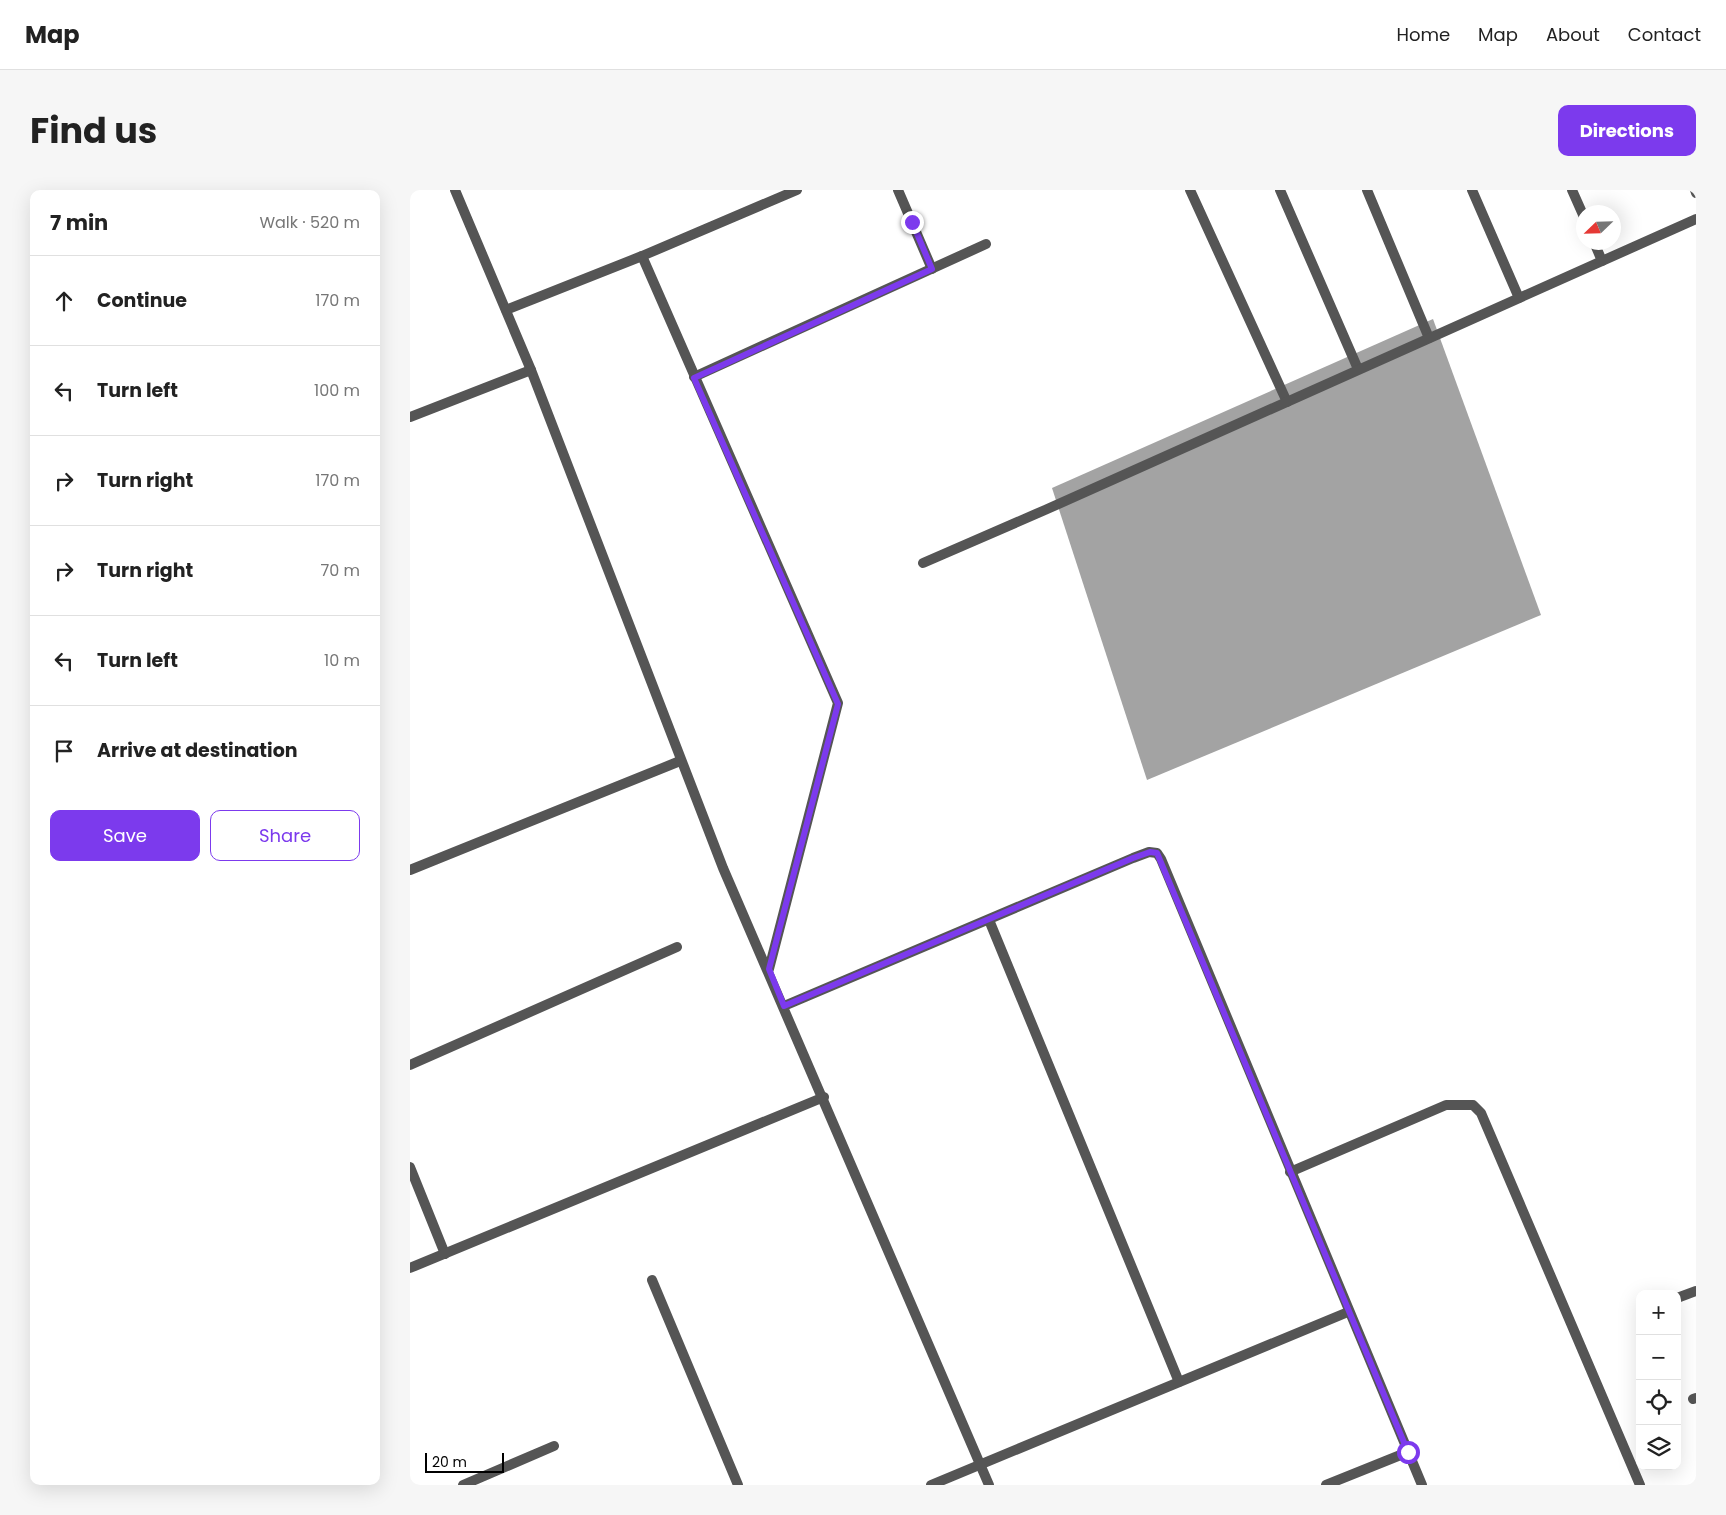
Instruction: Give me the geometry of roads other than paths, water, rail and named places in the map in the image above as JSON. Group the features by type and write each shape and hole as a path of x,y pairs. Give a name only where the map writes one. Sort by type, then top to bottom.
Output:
{"street":[{"path":"454,190 531,370 680,761 723,868 769,969 989,1485"},
{"path":"506,310 642,256 797,190"},
{"path":"898,190 932,269"},
{"path":"1190,190 1287,402"},
{"path":"1280,190 1358,370"},
{"path":"1367,190 1429,338"},
{"path":"1472,190 1519,298"},
{"path":"1572,190 1579,205"},
{"path":"923,563 1696,218"},
{"path":"694,378 986,244"},
{"path":"1597,250 1602,261"},
{"path":"642,256 838,704 769,969"},
{"path":"410,417 531,370"},
{"path":"410,870 680,761"},
{"path":"784,1006 1133,858 1150,852 1157,853 1422,1485"},
{"path":"989,920 1179,1382"},
{"path":"410,1065 677,947"},
{"path":"410,1268 824,1097"},
{"path":"1290,1172 1446,1105 1473,1105 1481,1113 1640,1485"},
{"path":"410,1167 445,1254"},
{"path":"652,1280 738,1485"},
{"path":"1681,1297 1696,1291"},
{"path":"931,1485 1348,1312"},
{"path":"463,1485 554,1446"},
{"path":"1326,1485 1408,1452"}]}
